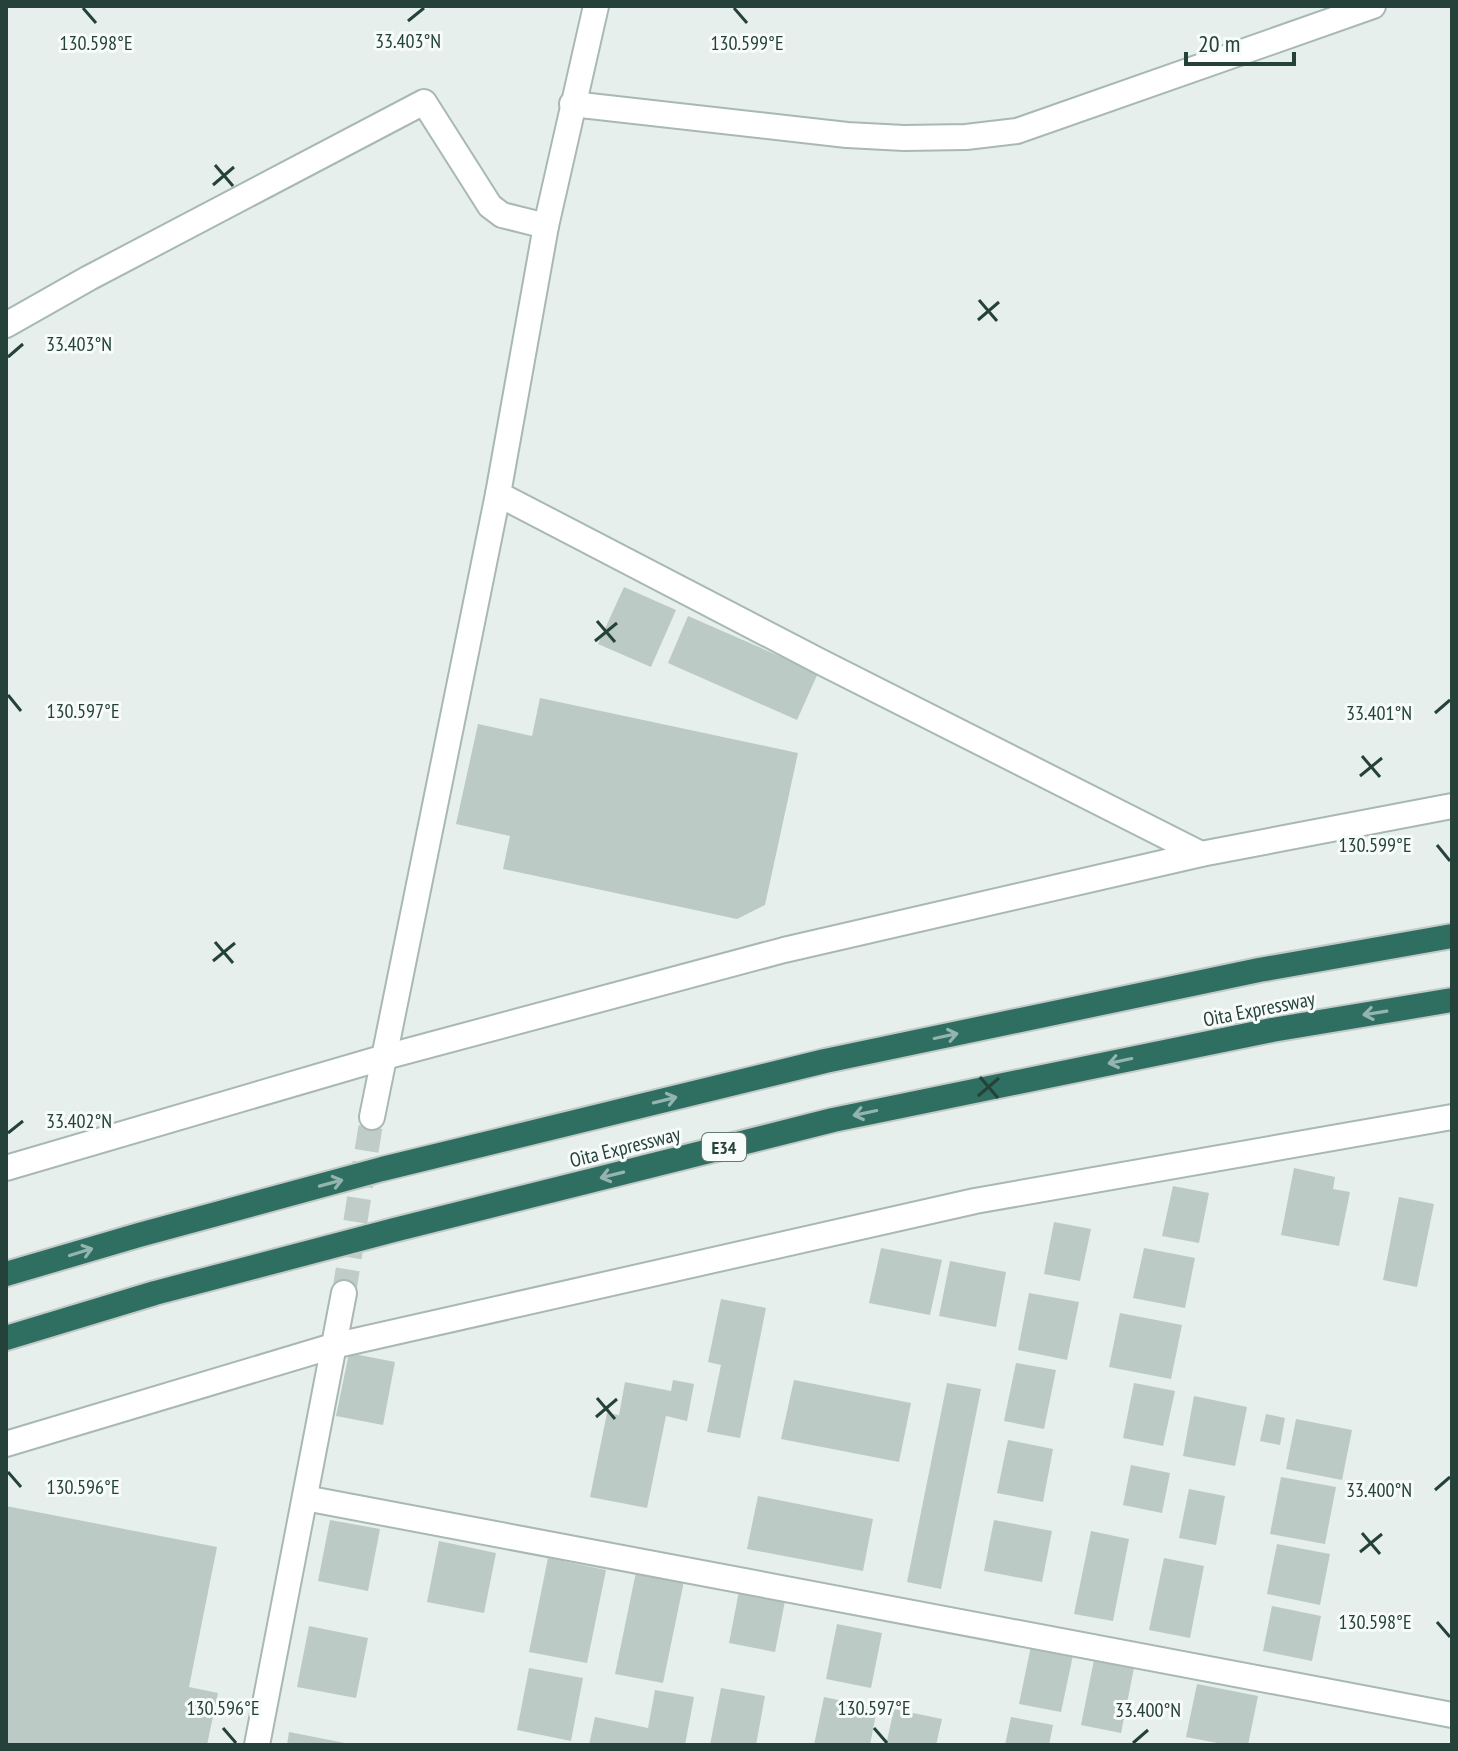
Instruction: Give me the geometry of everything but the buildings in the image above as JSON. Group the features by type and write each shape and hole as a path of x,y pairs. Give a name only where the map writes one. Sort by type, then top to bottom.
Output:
{"highway":[{"name":"Oita Expressway","path":"6,1274 154,1230 382,1169 825,1061 1259,970 1452,936"},
{"name":"Oita Expressway","path":"6,1338 155,1293 833,1120 1272,1030 1452,1000"}],"street":[{"path":"372,1117 498,494 546,226 596,6"},
{"path":"572,104 847,135 966,137 1017,131 1373,6"},
{"path":"6,325 102,271 424,102 490,206 502,215 546,226"},
{"path":"498,494 1201,854"},
{"path":"6,1168 385,1057 784,950 1201,854 1452,806"},
{"path":"6,1444 333,1346 975,1201 1452,1117"},
{"path":"257,1745 344,1293"},
{"path":"305,1498 1452,1715"}],"tunnel":[{"path":"344,1293 372,1117"}]}
